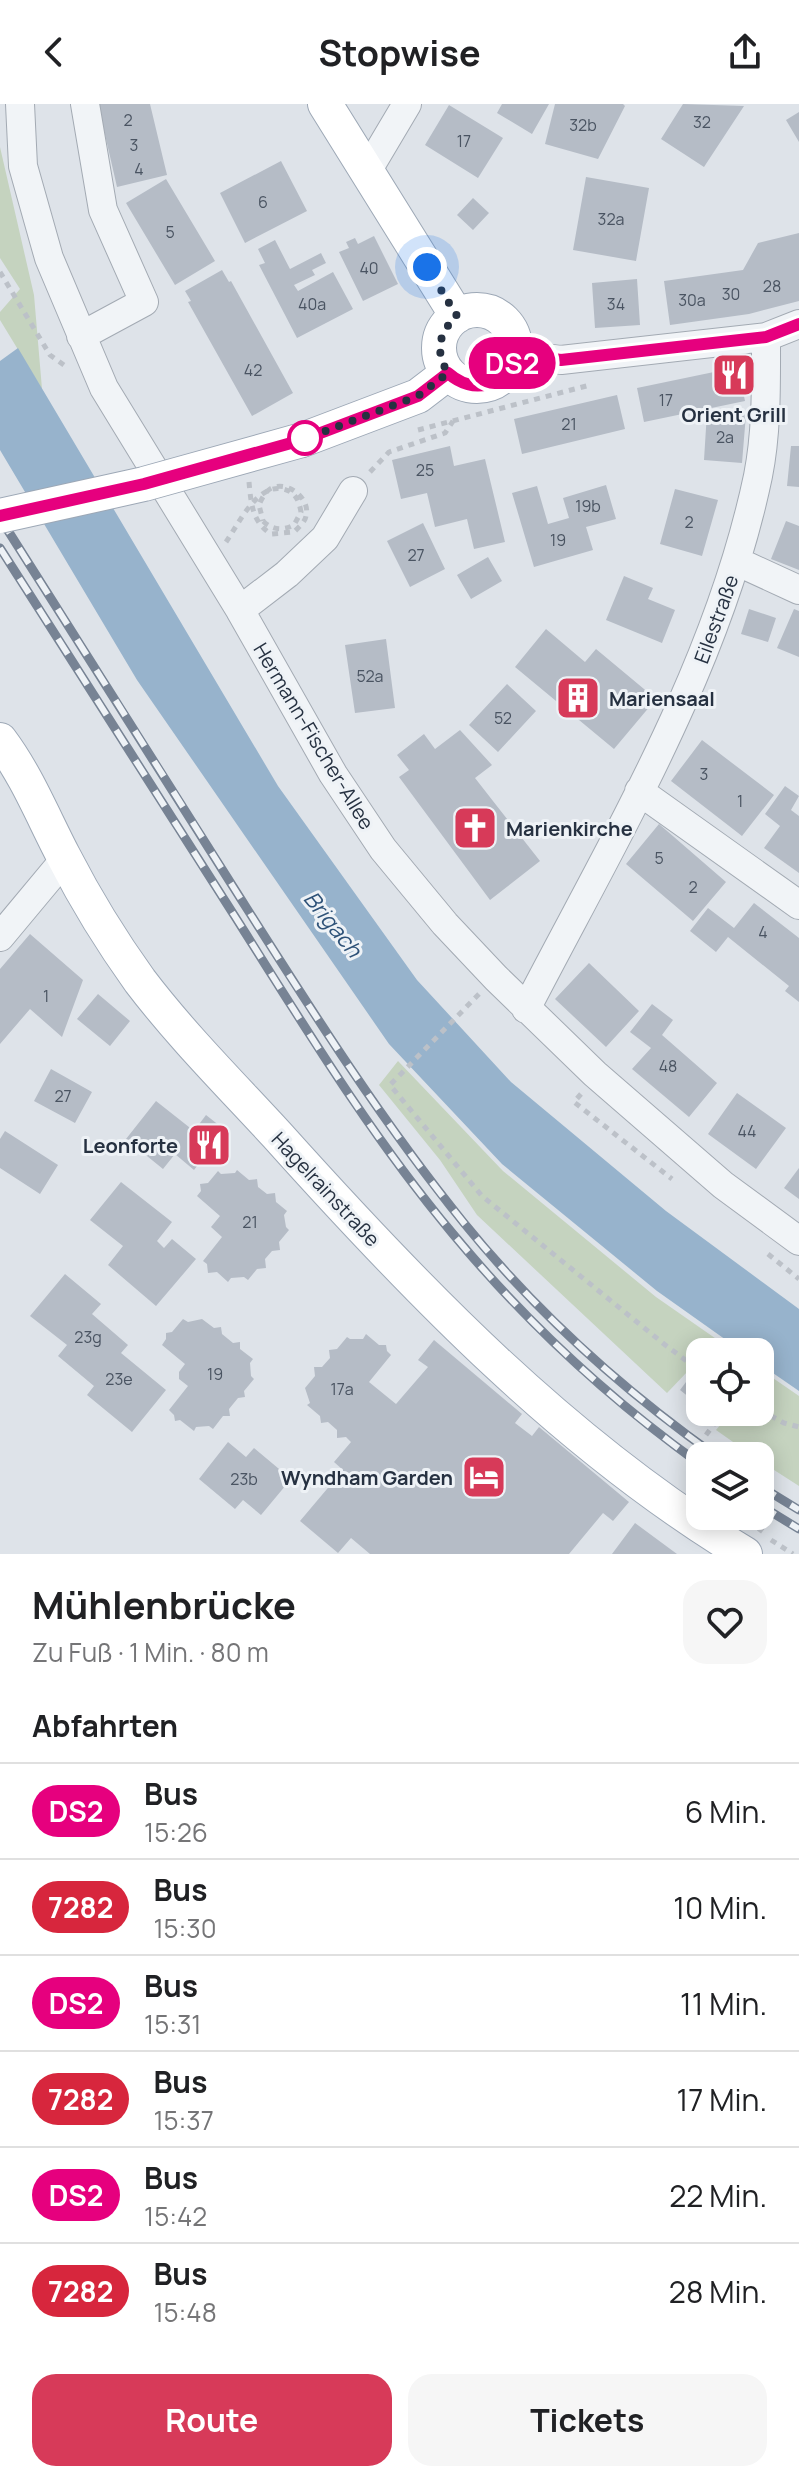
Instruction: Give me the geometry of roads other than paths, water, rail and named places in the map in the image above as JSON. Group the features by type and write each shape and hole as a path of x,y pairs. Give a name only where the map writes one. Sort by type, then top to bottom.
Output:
{"main road":[{"path":"325,104 457,316"},
{"path":"470,311 485,311 498,316 509,326 515,340 515,354 504,376 493,383 469,386 448,373 442,364 439,343 442,332 457,316 470,311"},
{"path":"0,516 144,484 302,440 418,396 448,373"},
{"name":"Hagelrainstraße","path":"0,740 17,764 101,923 141,982 317,1181 529,1391 613,1461 735,1551"}],"street":[{"name":"Hermann-Fischer-Allee","path":"20,104 23,166 49,258 104,388 240,610 325,761 383,849 445,924 526,1009 654,1127 723,1185 799,1241"},
{"path":"81,336 144,302 103,210 85,104"},
{"path":"366,173 407,104"},
{"path":"515,354 561,360 766,337 799,324"},
{"name":"Eilestraße","path":"526,1009 698,670 736,561 758,474 767,390 766,337"},
{"path":"240,610 287,574 325,538 353,491"},
{"path":"736,561 799,590"},
{"path":"639,791 799,905"},
{"path":"0,937 65,859"}],"water":[{"name":"Brigach","path":"18,348 278,786 417,980 511,1082 666,1211 799,1309 799,1391 774,1374 774,1338 723,1338 657,1291 502,1164 389,1044 137,680 0,450 0,361"}],"railway":[{"path":"0,518 315,1015 432,1183 492,1256 551,1318 614,1377 696,1442"},
{"path":"0,548 312,1038 393,1158 453,1234 539,1328 600,1385 686,1454"},
{"path":"774,1495 799,1510"},
{"path":"774,1514 799,1529"}],"place":[{"name":"Orient Grill","path":"734,375"},
{"name":"Mariensaal","path":"578,698"},
{"name":"Marienkirche","path":"475,828"},
{"name":"Leonforte","path":"209,1145"},
{"name":"Wyndham Garden","path":"484,1477"}]}
